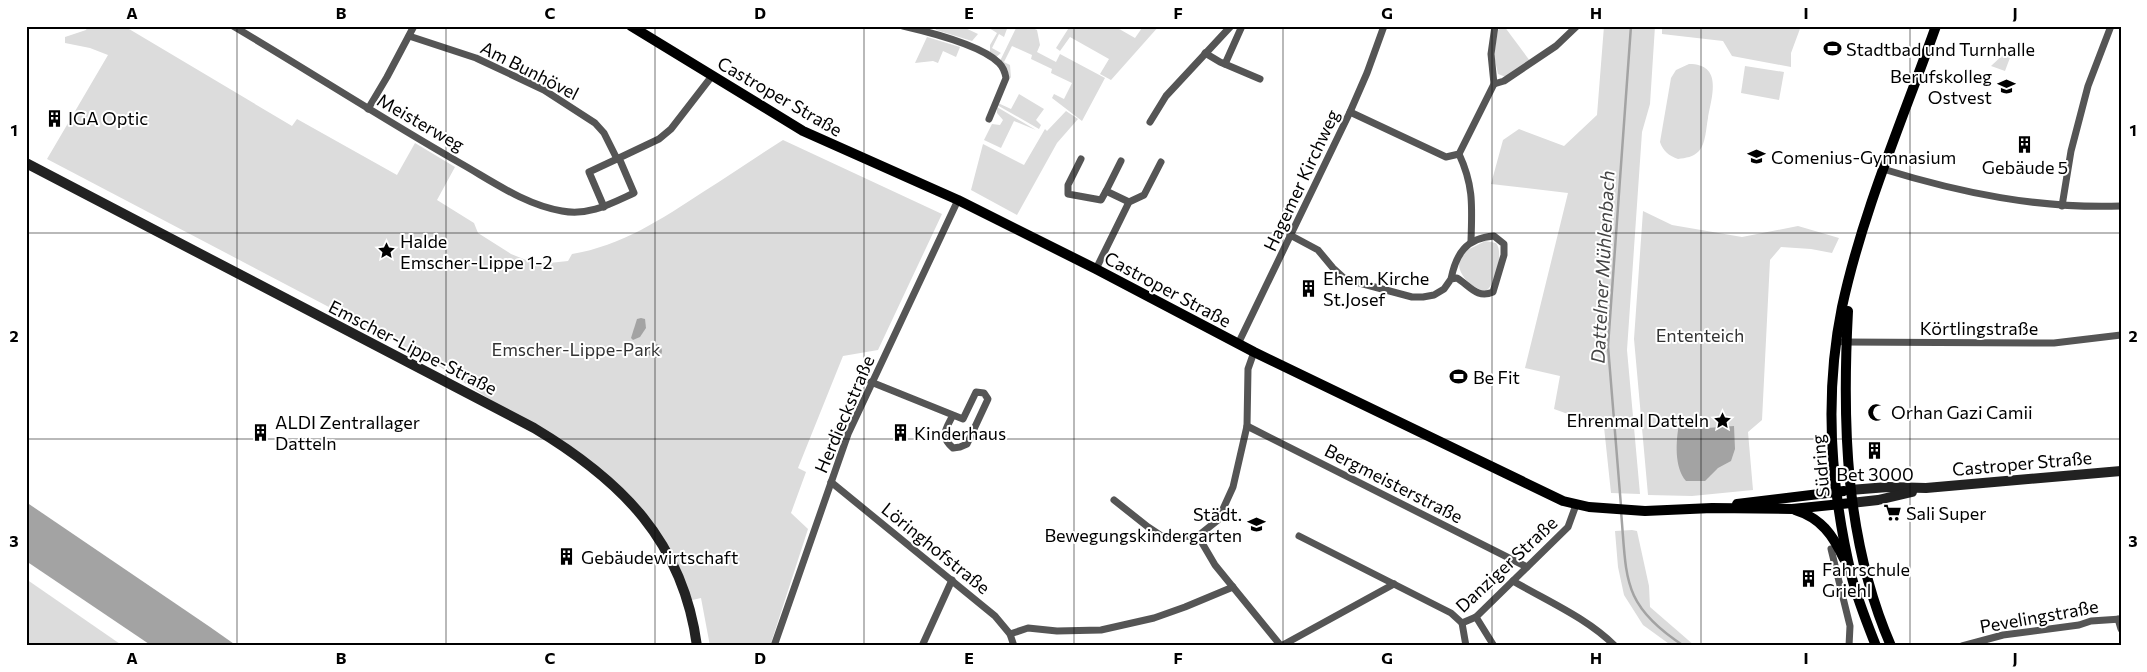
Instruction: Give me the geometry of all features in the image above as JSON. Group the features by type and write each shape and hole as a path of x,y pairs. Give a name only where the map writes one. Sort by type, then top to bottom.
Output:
{"main road":[{"name":"Castroper Straße","path":"631,26 803,132 958,200 1096,269 1254,352 1554,497 1576,505 1614,510 1792,509 1851,503"},
{"name":"Südring","path":"1891,646 1880,622 1862,564 1851,503 1844,387 1842,308 1883,169 1936,26"},
{"name":"Südring","path":"1842,342 1832,382 1832,435 1839,504 1852,578 1876,646"},
{"name":"Castroper Straße","path":"1712,508 1850,490"},
{"path":"1792,509 1808,514 1826,528 1836,542 1852,578"}],"street":[{"name":"Meisterweg","path":"233,26 368,109 528,201 563,212 582,213 604,207 634,193 618,159"},
{"path":"368,109 414,26"},
{"path":"903,26 924,28 972,47 1002,66 1006,78 989,119"},
{"path":"1150,122 1166,96 1231,26"},
{"path":"1225,64 1242,26"},
{"name":"Hagemer Kirchweg","path":"1238,344 1350,112 1367,74 1384,26"},
{"path":"1460,154 1494,84 1491,54 1495,26"},
{"path":"1494,84 1504,81 1556,46 1577,26"},
{"path":"2062,206 2071,150 2088,86 2111,26"},
{"name":"Am Bunhövel","path":"409,36 476,58 544,90 595,123 604,133 618,159"},
{"path":"1205,53 1260,79"},
{"path":"604,207 589,172 659,139 671,129 712,76"},
{"path":"1350,112 1440,155 1446,157 1460,154"},
{"path":"1460,154 1469,174 1472,196 1471,241"},
{"path":"1081,159 1068,185 1068,194 1101,200 1121,160"},
{"path":"1096,269 1129,202 1144,195 1161,162"},
{"name":"Emscher-Lippe-Straße","path":"26,163 534,428 571,451 608,480 633,505 653,529 679,576 693,622 697,646"},
{"path":"1883,169 1963,192 2019,202 2062,206 2121,206"},
{"path":"1106,190 1129,202"},
{"name":"Herdieckstraße","path":"774,646 848,434 958,200"},
{"path":"1290,235 1318,250 1344,278 1412,297 1434,295 1444,289 1451,279 1458,256 1471,241 1494,236 1504,244 1504,256 1493,292 1485,295 1477,293 1457,278 1451,279"},
{"name":"Körtlingstraße","path":"1842,342 2054,343 2121,335"},
{"path":"1114,500 1163,537 1198,536 1218,520 1233,487 1247,426 1248,368 1254,352"},
{"path":"871,382 963,419 976,392 984,393 988,399 967,444 953,448 946,442 944,434 952,415"},
{"name":"Bergmeisterstraße","path":"1247,426 1527,566"},
{"name":"Castroper Straße","path":"1850,490 1888,487 1926,488 2121,471"},
{"name":"Löringhofstraße","path":"831,482 995,616 1010,634 1014,646"},
{"name":"Castroper Straße","path":"1851,503 1878,500 1926,488"},
{"name":"Danziger Straße","path":"1466,646 1462,623 1476,617 1568,527 1576,505"},
{"path":"1198,536 1215,565 1281,646 1394,584"},
{"path":"1299,536 1451,613 1462,623"},
{"path":"1831,549 1850,626 1849,646"},
{"path":"922,646 952,580"},
{"path":"1513,581 1570,613 1607,637 1615,646"},
{"path":"1010,634 1028,628 1057,631 1110,628 1154,618 1185,608 1233,586"},
{"path":"1476,617 1494,646"},
{"path":"2120,619 2121,629"},
{"name":"Pevelingstraße","path":"1962,646 2003,635 2079,625 2091,621 2120,619"}],"green space":[{"name":"Emscher-Lippe-Park","path":"88,26 124,26 292,126 297,119 397,175 415,143 455,167 437,200 474,223 478,233 511,254 526,260 549,263 568,261 572,254 607,245 624,238 672,212 783,140 942,214 878,350 843,356 798,468 806,472 791,513 808,529 770,646 710,646 701,598 688,601 680,577 633,503 534,428 428,359 47,159 108,55 90,48 65,43 65,37 86,30"},
{"path":"934,26 961,26 978,34 972,41 936,30"},
{"path":"986,26 1008,26 1004,37 999,34 992,48 1001,53 995,58 990,55 990,45 997,33"},
{"path":"1017,26 1028,26 1037,30 1040,45 1037,52 1056,62 1060,54 1105,78 1082,121 1052,98 1054,94 1064,99 1072,83 1051,73 1052,69 1031,59 1032,55 1012,46 1004,62 1010,65 1011,78 1009,77 1000,61"},
{"path":"1070,26 1114,26 1135,38 1142,28 1140,26 1159,26 1111,80 1100,74 1109,59 1070,37 1060,51 1056,48"},
{"path":"1504,26 1530,61 1506,77 1498,74 1494,56 1498,30"},
{"path":"1604,26 1655,26 1650,104 1642,132 1627,350 1640,494 1611,493 1604,427 1554,409 1560,376 1525,368 1568,193 1491,184 1503,140 1519,129 1564,146 1597,115"},
{"path":"1662,26 1801,26 1791,53 1791,67 1732,56 1723,41 1662,34"},
{"path":"927,37 960,47 956,57 943,51 938,63 933,61 915,63"},
{"path":"2005,53 2011,55 2005,71 1991,66"},
{"path":"1689,64 1700,65 1707,69 1711,75 1713,91 1701,148 1692,156 1678,159 1667,153 1660,142 1671,78 1676,70"},
{"path":"1745,66 1784,72 1779,100 1741,93"},
{"path":"1019,94 1044,109 1036,120 1041,125 1039,129 997,105 998,103 1011,109"},
{"path":"997,107 1036,130 1014,121 1001,148 984,140 992,124 1000,125 1003,120 997,113"},
{"path":"1066,111 1078,119 1057,143 1017,215 971,190 983,144 1024,165 1045,129 1047,131"},
{"name":"Ententeich","path":"1643,211 1672,225 1742,237 1798,226 1839,238 1832,253 1811,249 1781,247 1770,260 1762,420 1748,432 1753,490 1692,496 1648,495 1634,339"},
{"path":"1485,241 1496,243 1499,253 1496,275 1486,291 1469,282 1461,272 1459,265 1464,253"},
{"path":"1615,531 1637,531 1649,586 1650,607 1695,646 1672,646 1643,625 1624,595 1618,567"},
{"path":"26,579 123,646 26,646"}],"shaded area":[{"path":"637,319 645,319 646,328 640,337 633,340 631,338"},
{"path":"652,344 658,344 662,351 658,358 652,358 648,354 648,348"},
{"path":"1705,419 1707,428 1734,426 1735,449 1731,461 1718,468 1705,481 1686,481 1679,469 1678,461 1677,438 1679,424 1690,420"},
{"path":"26,502 237,646 152,646 26,561"}],"waterway":[{"name":"Dattelner Mühlenbach","path":"1621,506 1608,346 1631,26"},
{"path":"1621,511 1627,573 1631,589 1648,617 1684,646"}],"place":[{"name":"Stadtbad und Turnhalle","path":"1832,49"},
{"name":"Berufskolleg Ostvest","path":"2006,86"},
{"name":"IGA Optic","path":"54,118"},
{"name":"Gebäude 5","path":"2025,144"},
{"name":"Comenius-Gymnasium","path":"1757,157"},
{"name":"Halde Emscher-Lippe 1-2","path":"386,251"},
{"name":"Ehem. Kirche St.Josef","path":"1309,288"},
{"name":"Be Fit","path":"1459,377"},
{"name":"Orhan Gazi Camii","path":"1877,412"},
{"name":"Ehrenmal Datteln","path":"1723,420"},
{"name":"ALDI Zentrallager Datteln","path":"261,432"},
{"name":"Kinderhaus","path":"900,433"},
{"name":"Bet 3000","path":"1875,451"},
{"name":"Sali Super","path":"1892,513"},
{"name":"Städt. Bewegungskindergarten","path":"1256,524"},
{"name":"Gebäudewirtschaft","path":"567,557"},
{"name":"Fahrschule Griehl","path":"1808,579"}]}
